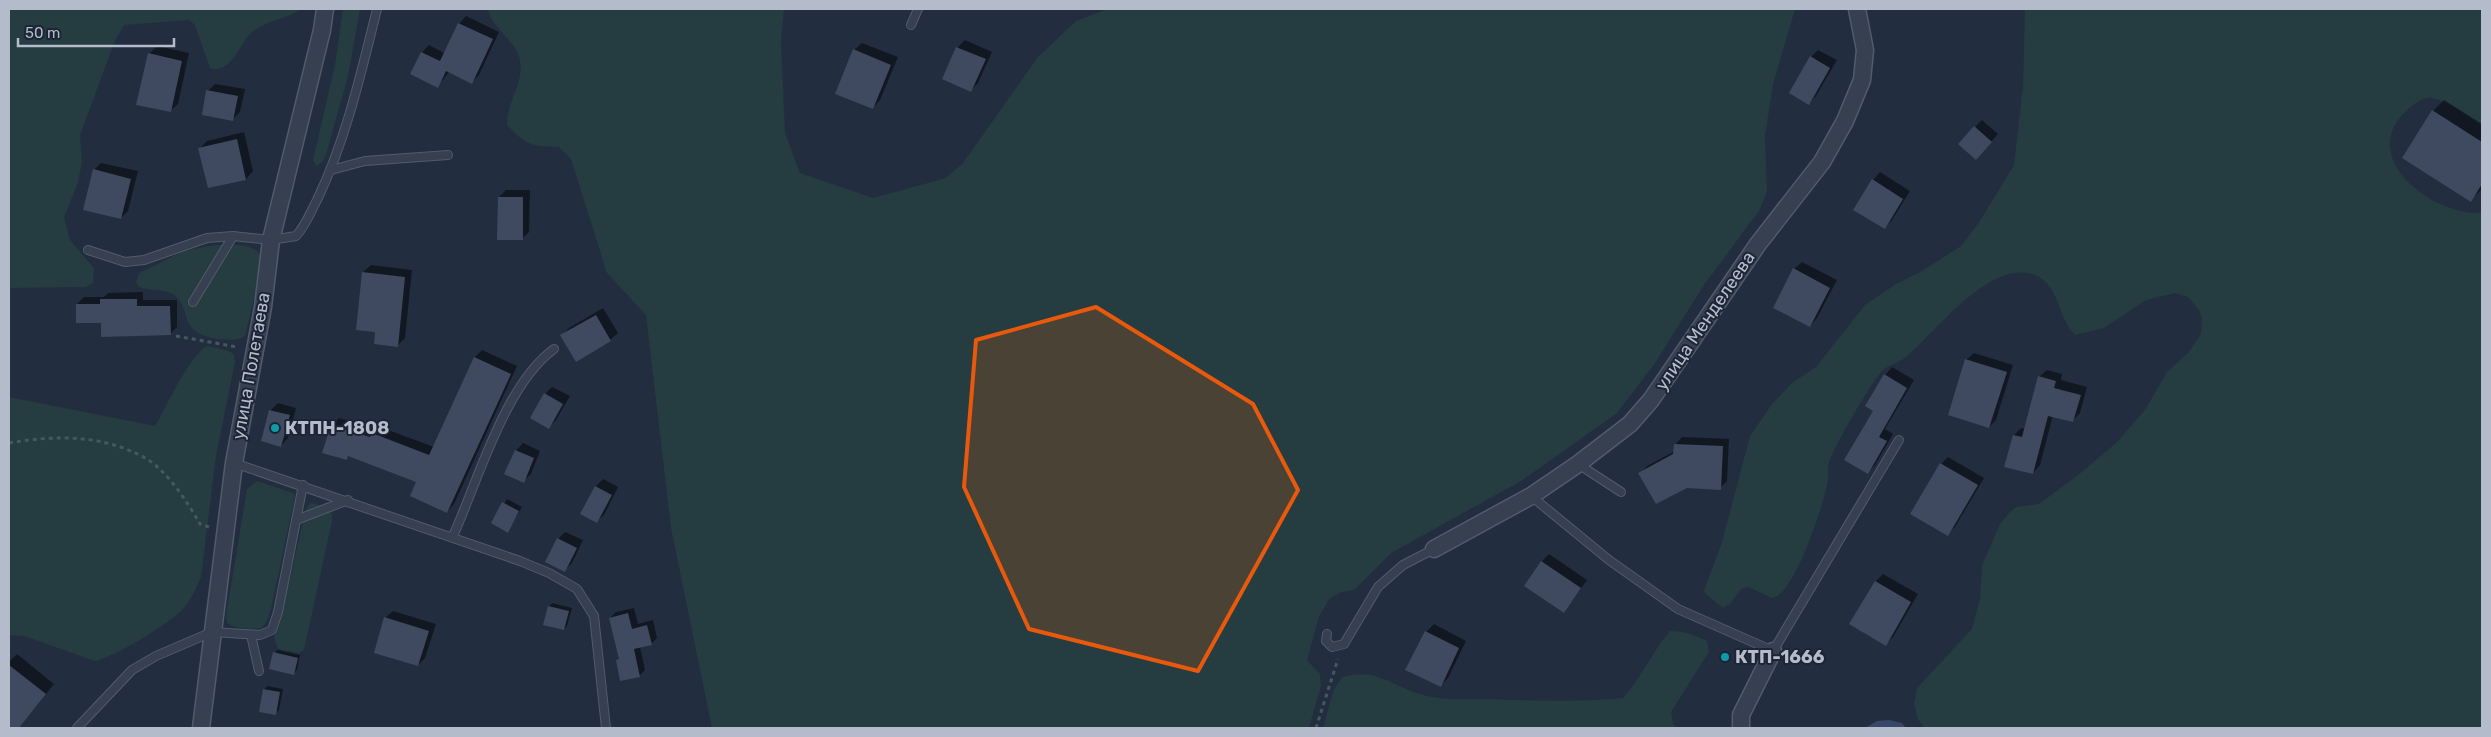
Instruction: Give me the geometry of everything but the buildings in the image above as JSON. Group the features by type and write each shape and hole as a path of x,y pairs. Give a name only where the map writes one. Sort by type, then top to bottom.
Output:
{"street":[{"name":"улица Полетаева","path":"201,728 234,463 263,307 271,240 322,30 325,9"},
{"name":"улица Менделеева","path":"1434,549 1531,496 1578,464 1630,424 1651,400 1758,244 1822,162 1846,121 1862,80 1865,50 1856,9"},
{"path":"1741,728 1742,715 1773,651"}],"lane":[{"path":"88,250 125,262 144,260 207,238 233,236 271,240 296,236 306,226 331,170 360,78 377,9"},
{"path":"911,25 918,9"},
{"path":"331,170 365,160 448,155"},
{"path":"193,302 233,236"},
{"path":"453,536 512,398 539,360 554,349"},
{"path":"1531,496 1609,560 1678,609 1773,651 1899,440"},
{"path":"234,463 453,536 549,573 578,589 594,616 606,728"},
{"path":"1578,464 1622,492"},
{"path":"77,728 132,670 156,656 212,632 260,636 272,630 303,485"},
{"path":"296,520 348,500"},
{"path":"1327,634 1326,641 1332,647 1344,644 1378,587 1403,564 1434,549"},
{"path":"250,635 259,671"}],"path":[{"path":"176,336 238,348"},
{"path":"9,444 45,437 90,438 121,448 148,460 175,486 200,524 226,532"},
{"path":"1316,728 1344,644"}],"highlighted area":[{"path":"1096,307 1253,404 1298,490 1198,671 1029,629 964,487 976,340"}],"green space":[{"path":"9,9 301,9 254,30 233,59 228,64 217,69 210,68 195,25 189,20 124,25 114,43 80,135 82,162 78,182 64,218 70,240 94,268 93,283 85,287 9,288"},
{"path":"343,9 360,9 348,76 327,151 323,161 316,166 313,160 335,65"},
{"path":"488,9 784,9 781,41 785,133 800,173 873,198 946,178 963,163 1038,57 1076,21 1108,9 1795,9 1773,84 1765,136 1767,192 1759,211 1704,285 1653,366 1617,413 1521,481 1391,553 1354,590 1341,592 1329,599 1319,617 1307,660 1320,674 1321,686 1309,728 712,728 671,528 646,315 607,273 571,159 559,147 530,144 519,137 507,125 509,109 520,78 520,61 514,47 494,23"},
{"path":"2025,9 2482,9 2482,126 2439,100 2426,98 2412,106 2395,124 2390,143 2394,161 2405,178 2421,193 2441,204 2462,211 2482,213 2482,728 1924,728 1918,719 1914,704 1917,688 1972,629 1980,598 1982,565 2000,524 2016,507 2039,504 2116,443 2145,410 2167,372 2188,353 2201,334 2202,319 2199,310 2188,297 2175,293 2146,300 2104,328 2075,335 2065,321 2055,295 2045,281 2037,276 2020,272 2002,276 1983,286 1965,300 1905,358 1887,367 1877,377 1844,431 1832,456 1828,466 1828,482 1814,529 1798,567 1781,593 1772,598 1748,587 1741,589 1730,604 1723,608 1704,591 1722,542 1750,436 1772,404 1792,383 1816,367 1865,305 1896,284 1922,271 1961,246 1978,224 2014,165 2023,86"},
{"path":"214,245 249,247 260,255 263,261 245,336 239,339 219,339 196,332 187,320 179,300 173,294 166,291 139,287 136,282 139,273 184,251"},
{"path":"207,346 226,350 234,354 235,362 216,456 201,577 188,603 175,616 153,632 115,653 95,661 24,636 9,635 9,397 155,426 186,370 200,351"},
{"path":"257,481 293,493 295,496 267,621 259,628 238,628 227,623 226,616 247,489"},
{"path":"311,503 326,507 332,513 332,521 304,650 299,653 278,649 274,637 279,626 306,508"},
{"path":"1670,631 1689,634 1707,641 1709,652 1671,712 1673,724 1676,728 1323,728 1333,692 1341,678 1363,674 1382,678 1420,694 1446,699 1556,701 1623,698"}],"water":[{"path":"1889,720 1902,723 1906,728 1865,728 1877,721"}],"place":[{"name":"КТПН-1808","path":"275,428"},
{"name":"КТП-1666","path":"1725,657"}]}
